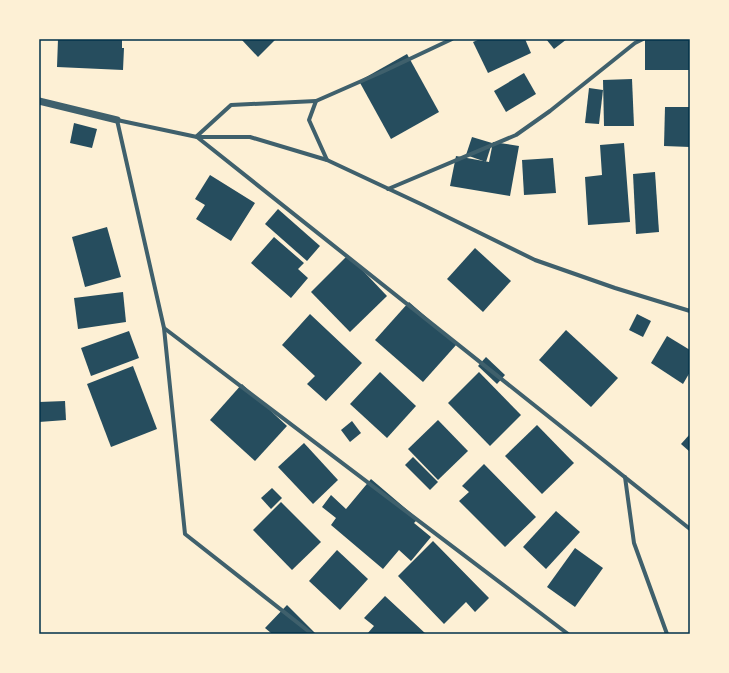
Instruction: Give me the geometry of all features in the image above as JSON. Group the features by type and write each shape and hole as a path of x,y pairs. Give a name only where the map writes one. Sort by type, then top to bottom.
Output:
{"street":[{"path":"197,136 231,105 316,101 452,39"},
{"path":"388,189 516,135 550,111 635,43 643,39"},
{"path":"39,101 117,120 197,136 250,137 327,160 535,260 615,288 690,311"},
{"path":"316,101 309,120 327,160"},
{"path":"117,120 164,328 184,534 312,634"},
{"path":"197,136 690,529"},
{"path":"164,328 568,634"},
{"path":"625,477 634,543 667,634"}],"building":[{"path":"58,39 122,39 122,48 124,48 123,70 57,67"},
{"path":"241,39 276,39 258,57"},
{"path":"480,39 525,39 531,53 488,73 473,42"},
{"path":"546,39 567,39 554,49"},
{"path":"645,39 690,39 690,70 645,70"},
{"path":"407,54 439,112 391,139 359,81"},
{"path":"524,73 536,94 506,112 494,91"},
{"path":"632,79 634,126 604,126 603,80"},
{"path":"589,88 603,90 599,124 585,123"},
{"path":"665,107 690,107 690,147 664,146"},
{"path":"74,123 97,129 92,148 70,143"},
{"path":"472,137 492,143 486,162 466,155"},
{"path":"493,142 519,146 510,196 450,186 456,156 489,162"},
{"path":"624,143 630,222 588,225 585,177 602,175 600,145"},
{"path":"553,158 556,193 524,195 522,160"},
{"path":"655,172 659,232 636,234 633,174"},
{"path":"210,175 255,203 231,241 196,219 205,205 195,199"},
{"path":"278,209 320,246 307,261 265,224"},
{"path":"107,227 121,277 85,287 72,237"},
{"path":"274,237 304,263 298,269 308,278 291,298 251,263"},
{"path":"475,248 511,281 483,312 447,279"},
{"path":"348,255 387,296 350,332 311,292"},
{"path":"123,292 126,322 78,329 74,298"},
{"path":"409,302 457,344 423,382 375,340"},
{"path":"310,314 362,363 326,401 307,384 315,376 282,345"},
{"path":"637,314 651,321 643,337 629,330"},
{"path":"566,330 618,378 591,407 539,360"},
{"path":"129,331 139,358 91,376 81,348"},
{"path":"667,336 690,350 690,372 683,384 651,363"},
{"path":"486,357 505,375 497,384 478,366"},
{"path":"133,366 157,429 111,447 87,384"},
{"path":"380,372 416,406 387,438 350,404"},
{"path":"479,372 521,415 490,446 448,403"},
{"path":"242,384 287,426 255,461 210,420"},
{"path":"65,401 66,420 39,422 39,402"},
{"path":"438,420 468,451 438,480 408,449"},
{"path":"352,421 361,433 350,442 341,430"},
{"path":"537,425 574,463 542,494 505,456"},
{"path":"690,434 690,452 681,444"},
{"path":"304,443 338,480 313,504 278,467"},
{"path":"413,457 438,482 430,490 405,465"},
{"path":"484,464 536,517 505,547 459,501 469,492 462,486"},
{"path":"371,479 418,519 414,523 431,537 411,561 399,550 383,569 331,525 336,518 322,507 331,495 346,509"},
{"path":"272,488 282,498 271,509 261,498"},
{"path":"281,502 321,542 292,570 253,530"},
{"path":"556,511 580,532 546,569 523,547"},
{"path":"433,541 489,598 475,612 466,602 444,624 398,576"},
{"path":"575,548 603,568 575,607 547,587"},
{"path":"337,550 368,579 340,610 309,581"},
{"path":"385,596 426,634 367,634 374,626 364,618"},
{"path":"287,605 316,634 270,634 271,633 265,628"}]}
